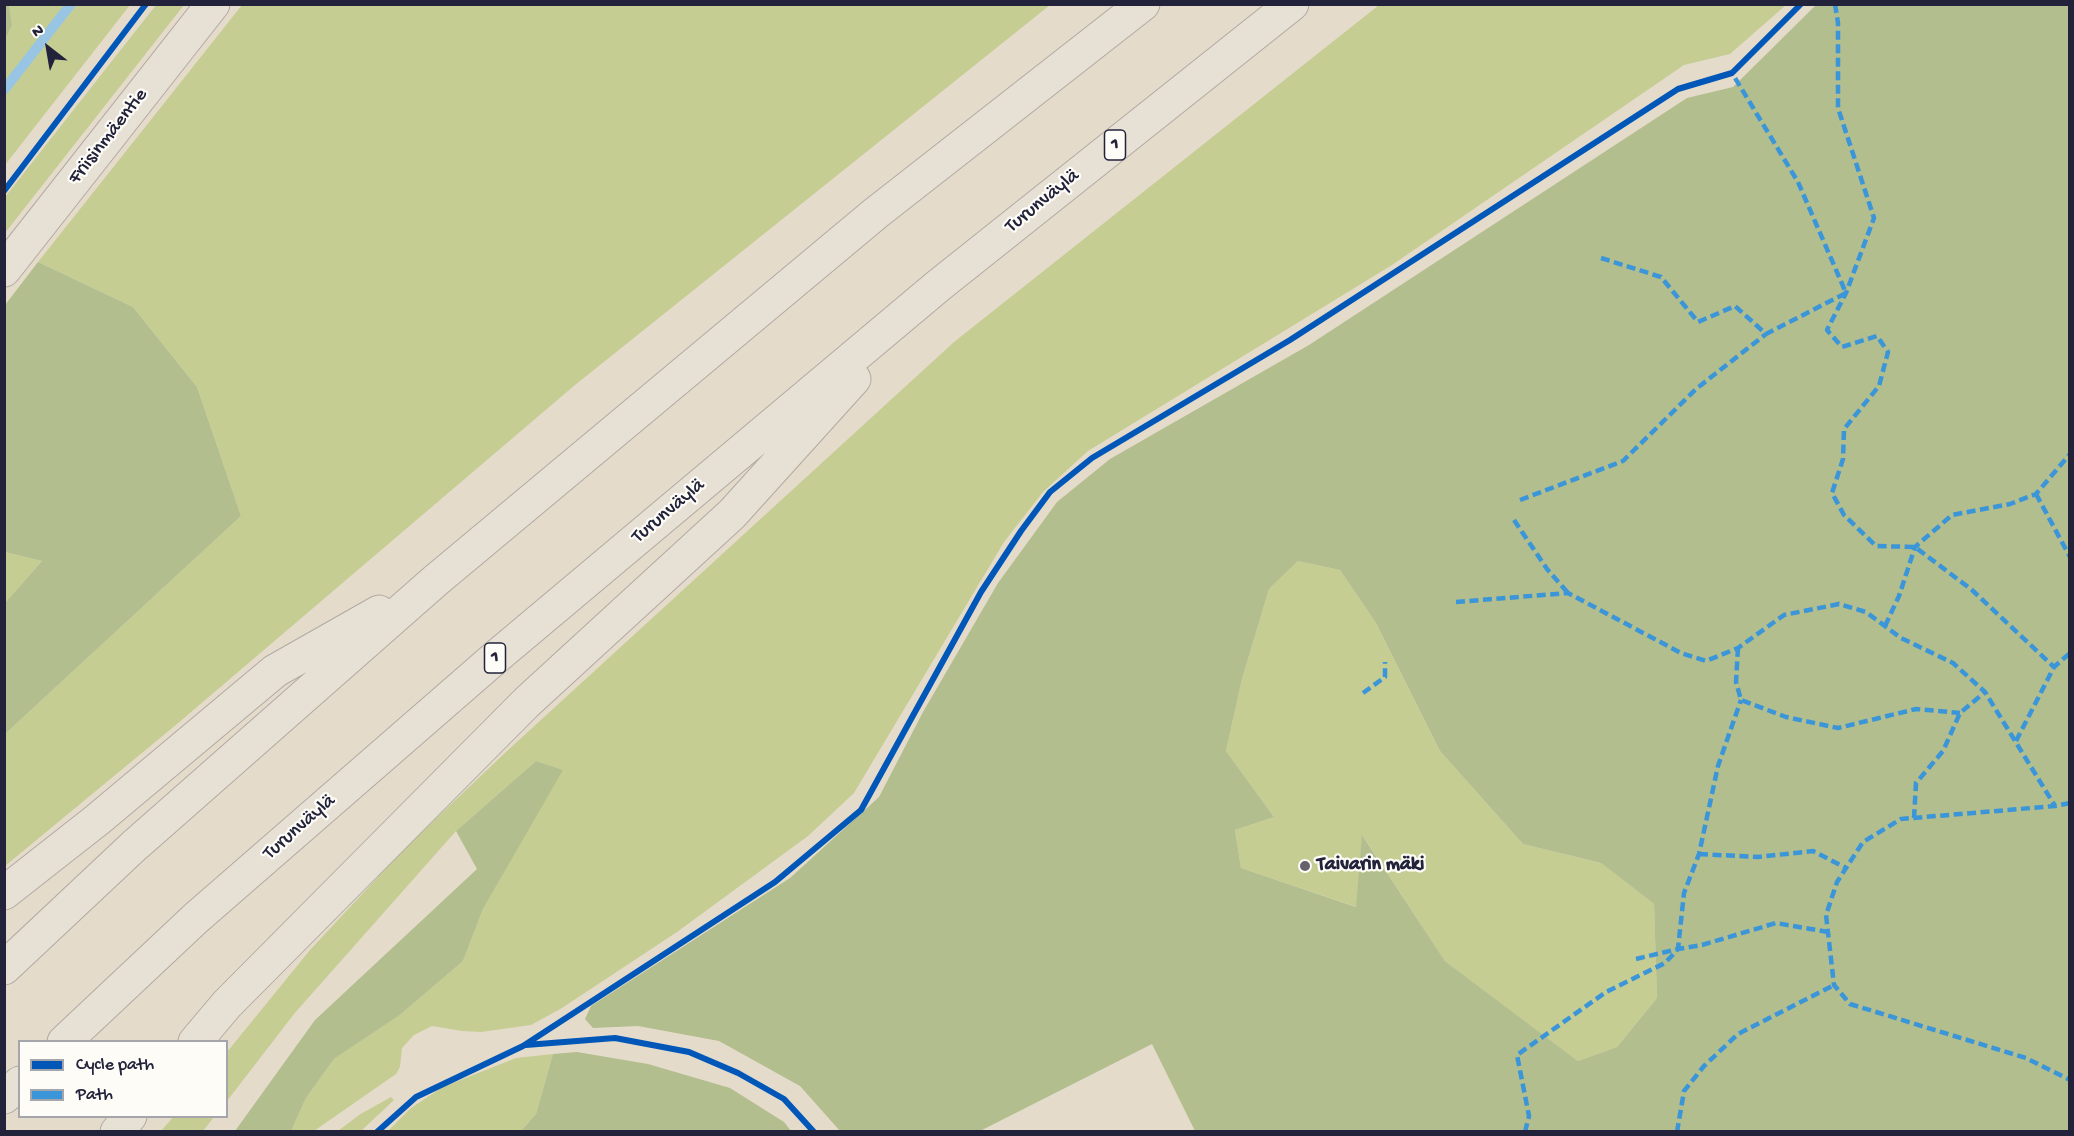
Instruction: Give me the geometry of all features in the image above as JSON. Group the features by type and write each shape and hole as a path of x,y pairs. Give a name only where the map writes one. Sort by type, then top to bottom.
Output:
{"main road":[{"name":"Friisinmäentie","path":"4,270 213,4"},
{"path":"4,968 134,846 435,581 876,213 1143,4"},
{"name":"Turunväylä","path":"65,1040 196,918 496,657 938,286 1292,4"},
{"path":"196,1040 227,1004 527,702 732,513 938,286"},
{"path":"4,893 97,820 275,670 435,581"},
{"path":"4,1097 18,1085"},
{"path":"117,1131 128,1118"}],"green space":[{"path":"5,4 9,5 12,25 5,39"},
{"path":"9,5 130,5 5,165 4,39 12,25"},
{"path":"156,5 184,5 5,233 5,197"},
{"path":"242,5 1050,5 575,385 177,724 5,866 5,734 241,516 197,387 133,307 38,262"},
{"path":"1379,5 1786,5 1730,54 1684,65 1392,265 1088,451 1043,492 1004,542 854,793 808,836 677,932 562,1008 531,1025 481,1032 432,1026 414,1035 402,1048 400,1067 396,1074 314,1131 291,1131 306,1098 334,1059 400,1015 463,961 483,909 562,770 536,761 456,831 294,1014 228,1100 228,1051 310,950 406,847 507,751 954,342"},
{"path":"1816,5 2069,5 2069,1131 1195,1131 1152,1044 980,1131 840,1131 800,1086 719,1041 638,1026 593,1028 585,1019 591,1006 790,878 879,797 923,712 998,583 1057,502 1110,459 1309,345 1687,98 1733,87","holes":["1298,561 1340,570 1376,623 1440,751 1523,844 1601,863 1654,904 1657,998 1617,1047 1578,1061 1445,961 1362,835 1356,907 1241,868 1235,830 1274,817 1226,751 1242,679 1269,589"]},
{"path":"38,262 133,307 197,387 241,516 5,734 5,603 42,561 5,552 5,305"},
{"path":"5,552 42,561 5,603"},
{"path":"1298,561 1340,570 1376,623 1440,751 1523,844 1601,863 1654,904 1657,998 1617,1047 1578,1061 1445,961 1363,836 1357,907 1241,868 1235,830 1274,817 1226,751 1242,679 1269,589"},
{"path":"536,761 563,770 483,909 463,961 400,1015 334,1059 306,1098 291,1131 235,1131 315,1020 477,869 456,831"},
{"path":"577,1052 648,1064 730,1088 784,1122 791,1131 521,1131 536,1114 553,1054"},
{"path":"553,1054 536,1114 521,1131 387,1132 411,1108 443,1087 516,1058"},
{"path":"391,1097 394,1100 361,1131 338,1131 359,1115"},
{"path":"172,1118 213,1118 203,1131 161,1131"}],"waterway":[{"path":"4,90 71,4"}],"marked path":[{"path":"1835,4 1838,23 1838,108 1874,218 1846,293 1827,330 1842,347 1877,336 1888,352 1879,386 1844,429 1843,459 1832,493 1844,515 1876,546 1915,547 1972,590 2054,667"},
{"path":"1601,258 1661,277 1698,322 1735,306 1766,334 1846,293 1798,182 1732,73"},
{"path":"1520,500 1623,461 1696,389 1766,334"},
{"path":"1885,626 1899,596 1915,547 1952,515 2010,504 2036,494 2070,454"},
{"path":"2036,494 2070,557"},
{"path":"1514,520 1547,569 1568,593"},
{"path":"1456,602 1568,593 1681,653 1706,661 1738,648 1784,615 1839,604 1866,612 1901,638 1953,663 1985,692 2055,806"},
{"path":"1738,648 1736,682 1741,700 1786,717 1838,728 1916,709 1960,713"},
{"path":"2016,741 2054,667 2070,653"},
{"path":"1363,693 1385,677 1385,662"},
{"path":"1914,818 1916,783 1943,751 1960,713 1985,692"},
{"path":"1525,1132 1529,1116 1517,1055 1606,992 1665,963 1678,949 1684,893 1699,854 1718,766 1741,700"},
{"path":"2070,803 1901,819 1863,842 1837,882 1826,915 1834,985 1850,1004 2026,1058 2070,1080"},
{"path":"1699,854 1758,857 1813,851 1846,868"},
{"path":"1636,959 1702,945 1776,923 1828,932"},
{"path":"1677,1132 1684,1091 1704,1066 1738,1034 1834,985"}],"cycle path":[{"path":"4,191 146,4"},
{"path":"377,1132 416,1097 523,1046 775,882 861,810 981,592 1021,531 1050,492 1092,458 1290,340 1678,89 1732,73 1801,4"},
{"path":"526,1045 615,1038 689,1052 738,1073 784,1099 814,1132"}],"place":[{"name":"Taivarin mäki","path":"1305,866"}]}
